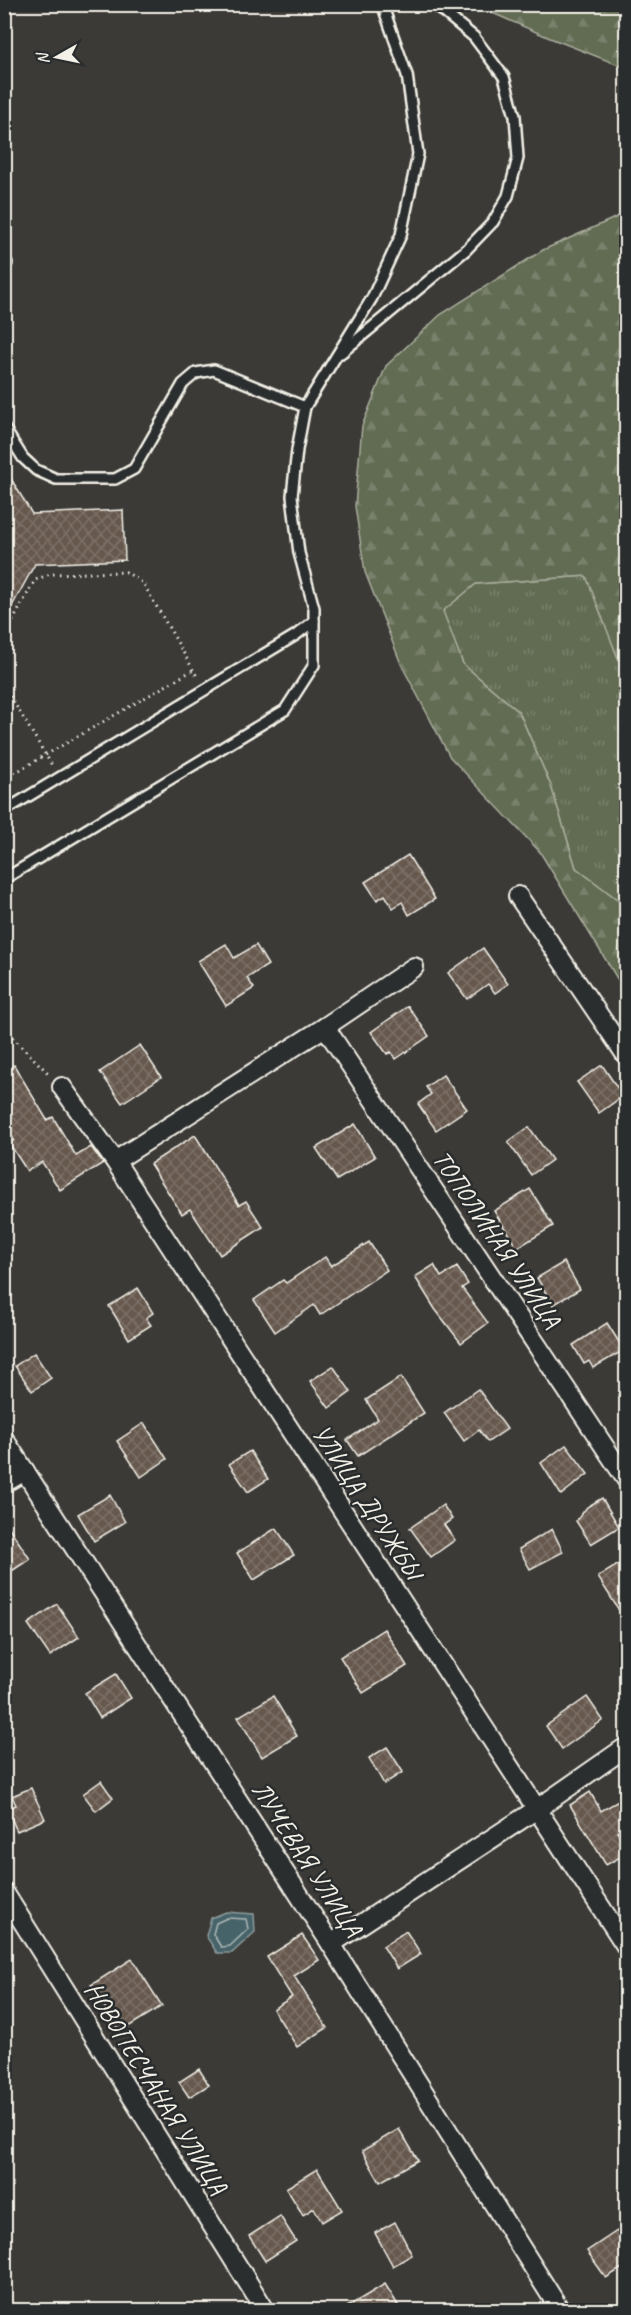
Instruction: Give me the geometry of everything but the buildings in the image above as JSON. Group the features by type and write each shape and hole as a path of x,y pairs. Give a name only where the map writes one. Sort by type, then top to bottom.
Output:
{"street":[{"path":"518,896 627,1055"},
{"path":"115,1161 325,1027 414,967"},
{"name":"ТОПОЛИНАЯ УЛИЦА","path":"325,1027 627,1479"},
{"name":"УЛИЦА ДРУЖБЫ","path":"62,1087 115,1161 627,1946"},
{"name":"ЛУЧЕВАЯ УЛИЦА","path":"4,1439 331,1944 560,2310"},
{"path":"4,1483 25,1471"},
{"path":"331,1944 627,1747"},
{"name":"НОВОПЕСЧАНАЯ УЛИЦА","path":"4,1892 265,2310"}],"lane":[{"path":"4,879 285,710 314,665 314,608 299,554 292,496 305,407 372,298 401,235 418,154 407,75 382,4"},
{"path":"335,358 467,249 493,222 508,196 518,158 515,116 504,76 474,37 434,4"},
{"path":"4,262 7,263 4,267"},
{"path":"4,428 23,459 36,470 56,479 115,479 134,469 183,384 196,374 214,370 305,407"},
{"path":"4,811 296,635 314,621"}],"path":[{"path":"4,62 6,67 4,72"},
{"path":"4,637 35,580 50,574 126,572 142,583 204,690"},
{"path":"4,779 193,670"},
{"path":"4,686 58,777"},
{"path":"4,1029 15,1037 62,1087"}],"green space":[{"path":"474,5 626,5 626,68 550,38"},
{"path":"626,213 626,657 618,658 586,576 476,584 443,611 463,664 519,712 551,786 576,868 626,906 626,993 540,852 450,757 401,664 365,572 355,506 362,426 386,366 440,315 543,250"},
{"path":"587,576 618,658 626,657 626,906 576,868 551,786 519,712 463,664 442,611 476,584"}],"water":[{"path":"226,1912 254,1914 255,1932 232,1953 217,1953 206,1936 211,1918"}]}
